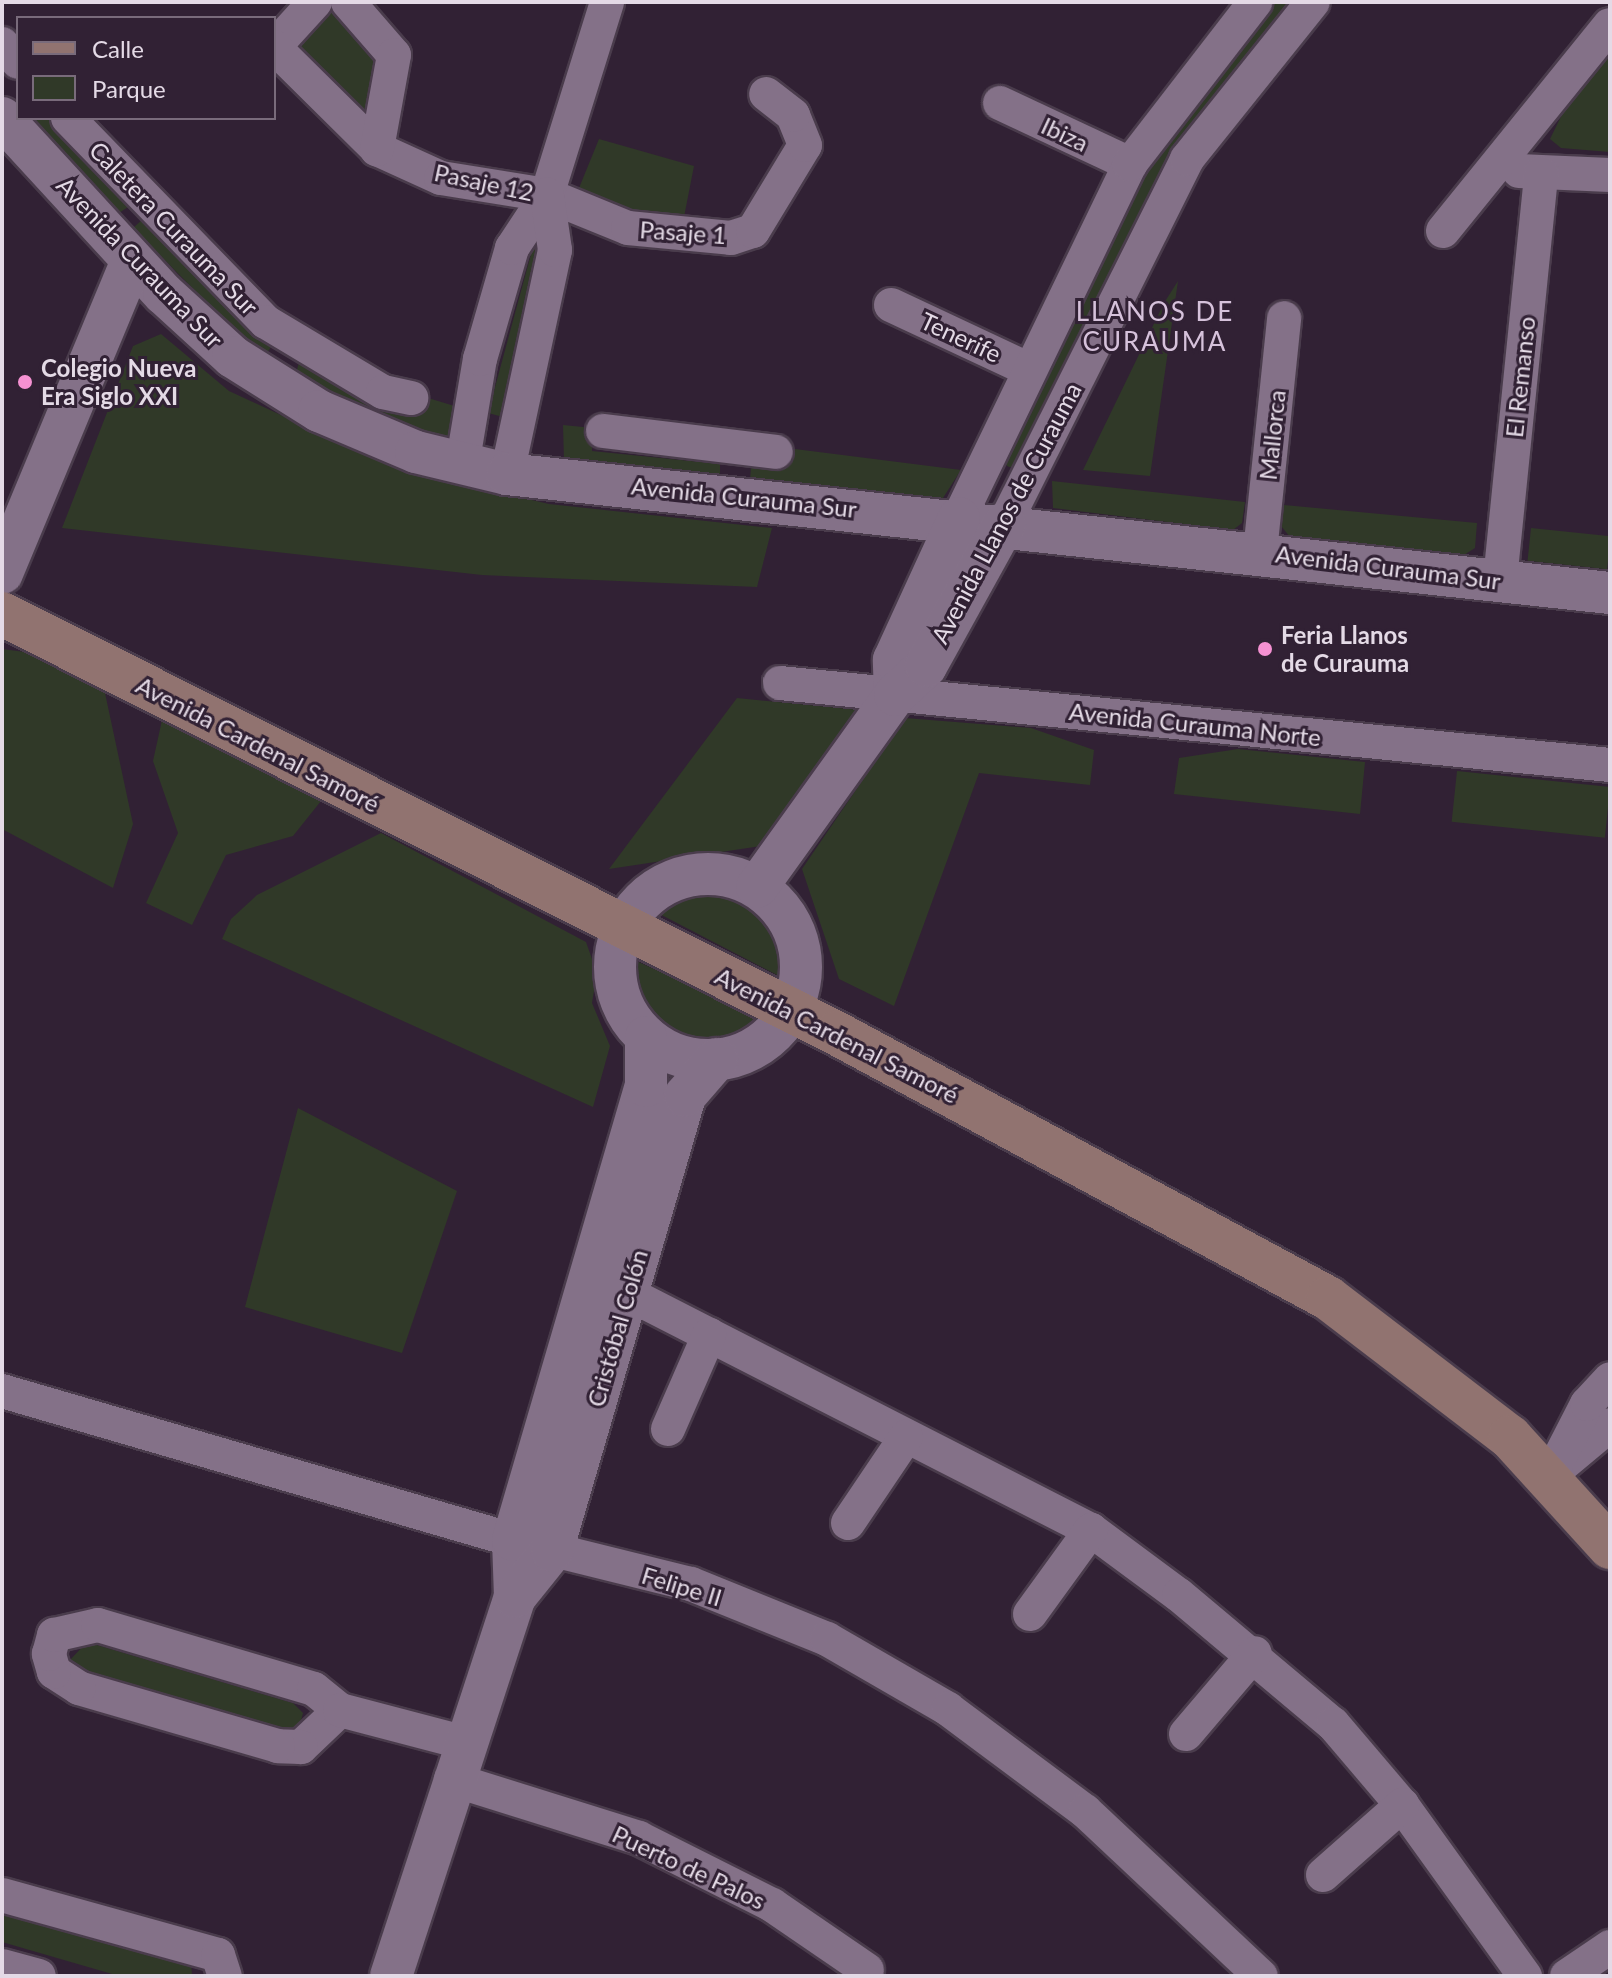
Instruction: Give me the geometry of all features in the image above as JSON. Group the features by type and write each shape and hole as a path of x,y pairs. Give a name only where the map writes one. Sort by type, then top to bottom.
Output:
{"main road":[{"name":"Avenida Cardenal Samoré","path":"2,614 791,1010 1328,1298 1466,1401 1550,1476 1610,1547"}],"street":[{"name":"Pasaje 12","path":"276,45 315,2"},
{"path":"348,2 394,55 377,149"},
{"path":"462,466 480,359 512,248 547,195 607,2"},
{"name":"Avenida Llanos de Curauma","path":"757,887 895,695 926,666 1005,523 1187,159 1313,2"},
{"name":"Avenida Llanos de Curauma","path":"895,695 894,660 1130,164 1253,3"},
{"path":"1443,231 1610,25"},
{"name":"Pasaje 12","path":"276,49 377,149 441,178 547,195"},
{"name":"Pasaje 1","path":"547,195 628,228 731,238 753,231 805,145 793,115 766,94"},
{"name":"Ibiza","path":"1000,103 1130,164"},
{"name":"Avenida Curauma Sur","path":"2,118 121,249 270,383 370,435 462,466 507,474 1005,523 1610,593"},
{"name":"Caletera Curauma Sur","path":"70,120 237,298 297,342 383,392 411,398"},
{"path":"1495,168 1610,175"},
{"name":"El Remanso","path":"1500,580 1541,173"},
{"path":"507,474 555,250 547,195"},
{"path":"2,573 121,249 146,203"},
{"name":"Tenerife","path":"891,305 1030,370"},
{"name":"Mallorca","path":"1260,552 1284,318"},
{"path":"270,383 297,342"},
{"path":"603,431 776,452"},
{"path":"733,496 738,448"},
{"name":"Avenida Curauma Norte","path":"780,683 1610,765"},
{"path":"720,874 757,887 783,910 798,941 801,976 791,1010 768,1038 717,1059 679,1056 646,1037 617,986 623,928 647,896 681,877 720,874"},
{"name":"Cristóbal Colón","path":"532,1546 646,1086 646,1037"},
{"name":"Cristóbal Colón","path":"391,1976 456,1761 532,1546 627,1293 685,1096 717,1059"},
{"path":"627,1293 1091,1530 1255,1653 1333,1724 1402,1805 1525,1976"},
{"path":"668,1429 709,1335"},
{"path":"1550,1476 1587,1404 1610,1379"},
{"name":"Felipe II","path":"2,1391 532,1546 691,1584 827,1639 948,1709 1085,1811 1261,1976"},
{"path":"1550,1476 1610,1425"},
{"path":"848,1523 906,1437"},
{"path":"1030,1614 1091,1530"},
{"path":"98,1625 314,1689 340,1710 301,1747 278,1746 79,1688 54,1672 49,1654 54,1635 98,1625"},
{"path":"1186,1734 1255,1653"},
{"name":"Puerto de Palos","path":"340,1710 639,1838 772,1905 867,1970"},
{"path":"1323,1875 1402,1805"},
{"path":"2,1895 218,1955 225,1976"},
{"path":"1567,1976 1610,1947"},
{"path":"2,1966 39,1976"}],"green space":[{"path":"335,2 387,61 369,128 292,46"},
{"path":"1269,2 1294,2 1017,467 1009,467 1003,463 1147,160"},
{"path":"1610,52 1610,152 1561,148 1550,139 1573,92"},
{"path":"33,120 51,120 128,207 119,213"},
{"path":"599,139 694,166 684,217 636,212 579,188"},
{"path":"143,219 273,344 267,353 230,326 133,228"},
{"path":"534,243 546,247 503,417 488,413"},
{"path":"1178,281 1150,476 1083,470 1164,303"},
{"path":"161,334 229,391 397,469 549,504 772,528 757,587 482,575 62,528 133,346"},
{"path":"300,359 461,408 455,439 447,442 347,404 296,373"},
{"path":"563,425 593,428 592,451 720,464 720,476 564,461"},
{"path":"787,448 961,470 941,501 750,480 751,467 781,471"},
{"path":"1052,481 1245,502 1242,523 1233,530 1053,508"},
{"path":"1284,505 1477,523 1475,548 1464,555 1290,537 1281,526"},
{"path":"1531,528 1610,536 1607,569 1528,561"},
{"path":"2,649 33,653 105,693 133,824 113,888 2,829"},
{"path":"737,698 860,710 761,846 609,869"},
{"path":"905,718 1031,728 1094,750 1090,785 979,773 894,1006 839,979 802,869"},
{"path":"162,720 321,801 293,836 226,855 192,925 146,903 178,833 153,761"},
{"path":"1238,749 1365,762 1360,814 1174,794 1179,758"},
{"path":"1457,771 1610,787 1605,838 1452,822"},
{"path":"381,833 586,942 597,973 592,1003 610,1046 593,1107 222,939 231,919 257,895"},
{"path":"691,888 740,895 767,915 784,953 781,977 648,908"},
{"path":"634,960 761,1017 732,1045 677,1041 644,1010"},
{"path":"298,1108 457,1191 402,1353 245,1307"},
{"path":"87,1642 293,1703 303,1713 299,1728 288,1735 76,1672 69,1661"},
{"path":"2,1908 191,1961 192,1976 119,1976 2,1942"}],"place":[{"name":"Colegio Nueva Era Siglo XXI","path":"25,382"},
{"name":"Feria Llanos de Curauma","path":"1265,649"}],"district":[{"name":"LLANOS DE CURAUMA","path":"1155,327"}]}
